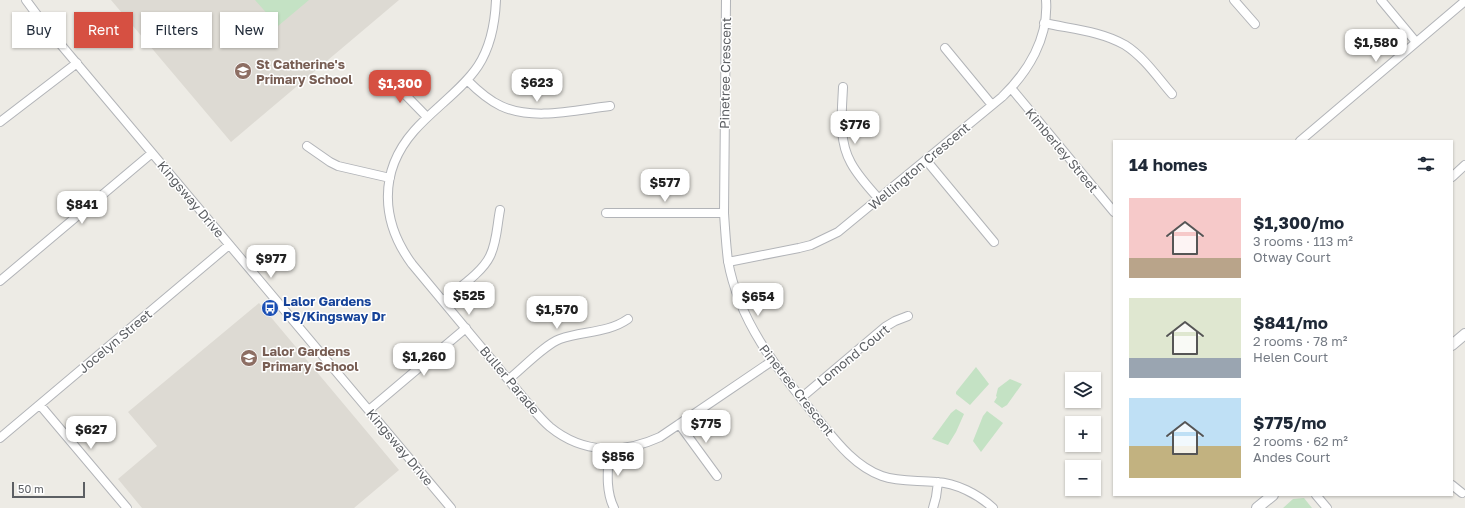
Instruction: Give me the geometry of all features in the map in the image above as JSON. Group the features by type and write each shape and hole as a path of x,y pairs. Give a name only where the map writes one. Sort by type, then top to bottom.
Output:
{"street":[{"name":"Kingsway Drive","path":"26,0 46,27 451,508"},
{"name":"Buller Parade","path":"496,0 494,25 488,47 478,67 467,80 414,130 402,148 394,164 390,178 388,206 390,219 398,243 412,264 542,419 569,439 594,448 609,450 629,448 650,442 660,437 772,361"},
{"name":"Pinetree Crescent","path":"726,0 724,213 728,262 744,311 752,329 772,361 801,398 855,461 867,469 895,479 938,482 954,485 981,498 993,508"},
{"name":"Wellington Crescent","path":"728,262 811,245 838,232 879,199 1011,88 1025,71 1040,43 1046,0"},
{"path":"1234,0 1255,24"},
{"path":"1380,0 1416,42"},
{"path":"1301,140 1465,1"},
{"path":"1044,23 1103,36 1126,46 1147,65 1172,94"},
{"path":"945,48 992,105"},
{"path":"0,122 77,63"},
{"path":"387,76 427,117"},
{"path":"467,80 491,101 500,106 519,112 542,114 610,106"},
{"path":"843,87 842,128 846,150 850,162 858,174 879,199"},
{"name":"Kimberley Street","path":"1011,88 1113,211"},
{"path":"307,146 338,166 390,178"},
{"path":"0,281 152,153"},
{"path":"926,160 994,242"},
{"path":"1453,175 1465,166"},
{"path":"443,301 479,270 490,257 495,241 500,210"},
{"path":"606,213 724,213"},
{"name":"Jocelyn Street","path":"0,438 230,245"},
{"name":"Lomond Court","path":"801,398 885,327 908,316"},
{"path":"509,379 555,341 571,336 615,327 628,319"},
{"path":"369,410 466,328"},
{"path":"1453,344 1463,339"},
{"path":"40,405 127,508"},
{"path":"679,424 716,476"},
{"path":"609,450 608,486 614,508"},
{"path":"932,508 936,497 938,482"},
{"path":"1453,486 1464,494"},
{"path":"1257,508 1272,496"},
{"path":"1317,496 1327,508"}],"shaded area":[{"name":"St Catherine's Primary School","path":"111,0 399,0 231,142 152,48 212,48 212,12 141,12 141,36 133,26 133,12 121,12"},
{"name":"Lalor Gardens Primary School","path":"259,303 399,470 354,508 142,508 118,479 157,446 128,412"}],"green space":[{"path":"255,0 309,0 278,26 278,12 266,12"},
{"path":"976,367 989,384 970,405 956,394 956,392"},
{"path":"1010,379 1022,384 1007,405 1002,408 994,402 997,397 998,388"},
{"path":"956,409 964,414 948,445 932,439 951,413"},
{"path":"987,411 1003,423 981,452 973,441 983,416"},
{"path":"1304,498 1312,508 1283,508 1293,499"}],"place":[{"name":"St Catherine's Primary School","path":"243,71"},
{"name":"Lalor Gardens PS/Kingsway Dr","path":"270,308"},
{"name":"Lalor Gardens Primary School","path":"249,358"}]}
